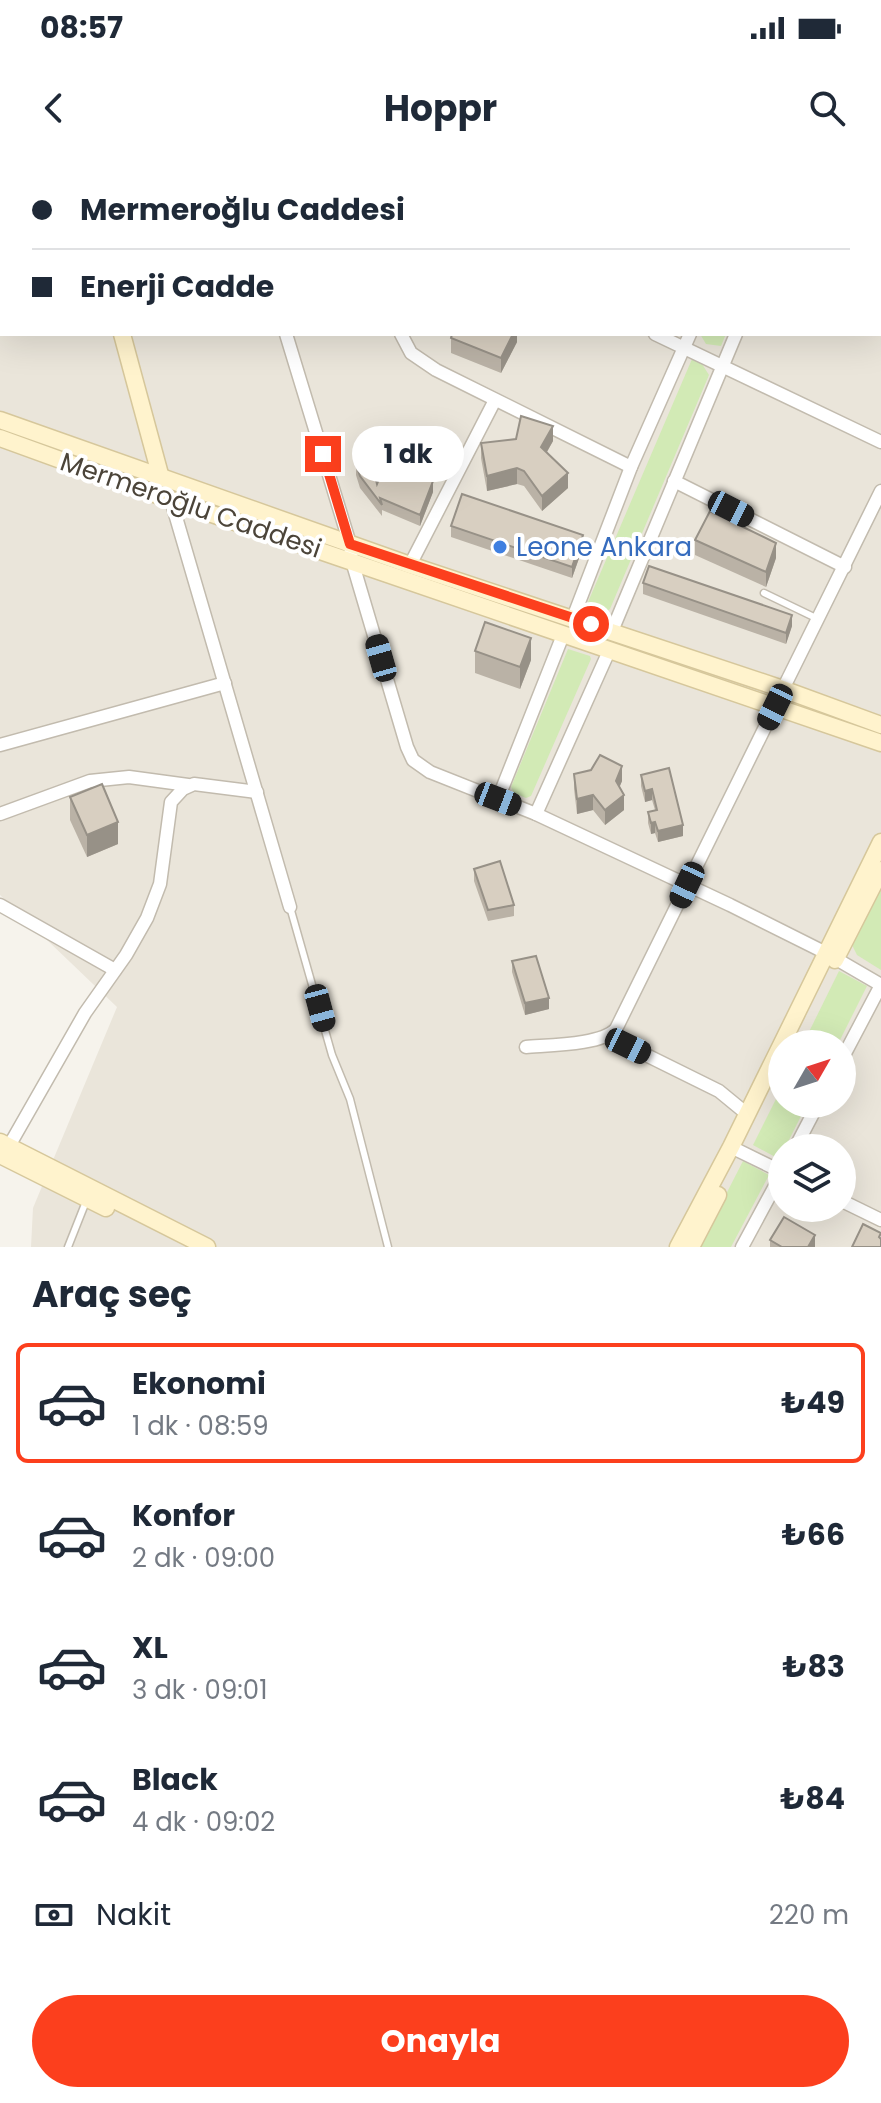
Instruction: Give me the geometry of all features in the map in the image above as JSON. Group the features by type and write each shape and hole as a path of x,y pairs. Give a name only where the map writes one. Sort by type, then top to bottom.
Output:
{"main road":[{"path":"123,336 161,478"},
{"name":"Mermeroğlu Caddesi","path":"0,420 161,478 563,635 775,707 878,731"},
{"name":"Mermeroğlu Caddesi","path":"0,438 171,500 351,553 410,565 612,631 783,689 878,731"},
{"path":"878,731 881,757"},
{"path":"799,1030 881,842"},
{"path":"691,1247 735,1150 747,1114 831,956 881,870"},
{"path":"678,1247 768,1092"},
{"path":"3,1150 87,1199 182,1247"},
{"path":"3,1150 207,1247"}],"street":[{"path":"287,336 413,760 430,772 536,814 687,885 831,956 881,985 856,1032"},
{"path":"402,336 419,360 631,467"},
{"path":"659,336 881,442"},
{"path":"573,618 631,467 689,336"},
{"path":"612,631 735,336"},
{"path":"410,565 495,400"},
{"path":"674,481 845,567"},
{"path":"783,689 881,491"},
{"path":"171,500 290,907"},
{"path":"498,799 563,635"},
{"path":"536,814 609,651"},
{"path":"0,745 225,683"},
{"path":"526,1047 590,1040 613,1033 628,1010 775,707"},
{"path":"0,814 90,781 129,777 257,792"},
{"path":"3,1150 85,1013 147,918 162,872 168,808 176,795 188,785"},
{"path":"0,905 115,970"},
{"path":"613,1033 628,1046 719,1091 747,1114"},
{"path":"735,1150 768,1166"},
{"path":"742,1247 768,1199"},
{"path":"856,1208 881,1220"}],"lane":[{"path":"764,593 818,619"},
{"path":"290,907 332,1055 350,1099 388,1247"},
{"path":"68,1247 87,1199"}],"shaded area":[{"path":"0,336 881,336 881,1247 31,1247 33,1208 117,1007 0,895"}],"green space":[{"path":"701,336 725,336 721,346 706,344"},
{"path":"692,359 702,364 709,375 610,609 595,611 587,607 588,602"},
{"path":"568,649 591,659 531,796 526,798 514,793 511,787"},
{"path":"881,885 881,970 857,955 852,945"},
{"path":"839,971 867,986 845,1030 810,1030"},
{"path":"768,1115 768,1118 800,1118 792,1134 768,1134 768,1153 753,1145"},
{"path":"743,1161 768,1174 731,1247 699,1247"}],"building":[{"path":"452,336 512,336 501,358"},
{"path":"521,416 553,426 541,447 568,473 542,496 524,471 517,468 487,476 481,443 516,439"},
{"path":"371,460 377,484 386,462 433,481 420,515 380,498 382,505 360,476 356,464"},
{"path":"462,494 583,535 572,567 451,526"},
{"path":"710,511 776,543 766,572 695,540"},
{"path":"649,566 792,615 786,633 643,583"},
{"path":"485,622 531,638 520,667 475,651"},
{"path":"600,755 622,766 616,781 624,795 605,810 593,795 577,799 574,774 591,770"},
{"path":"669,768 683,825 658,831 655,822 651,823 648,812 657,810 652,789 645,791 641,775"},
{"path":"102,784 118,822 87,835 70,797"},
{"path":"500,861 514,905 488,910 474,869"},
{"path":"536,956 549,998 525,1003 512,961"},
{"path":"781,1222 793,1222 815,1235 808,1247 782,1247 770,1240"},
{"path":"863,1224 881,1233 881,1247 852,1247"}],"place":[{"name":"Leone Ankara","path":"500,547"}],"route":[{"path":"323,454 350,544 591,624"}]}
